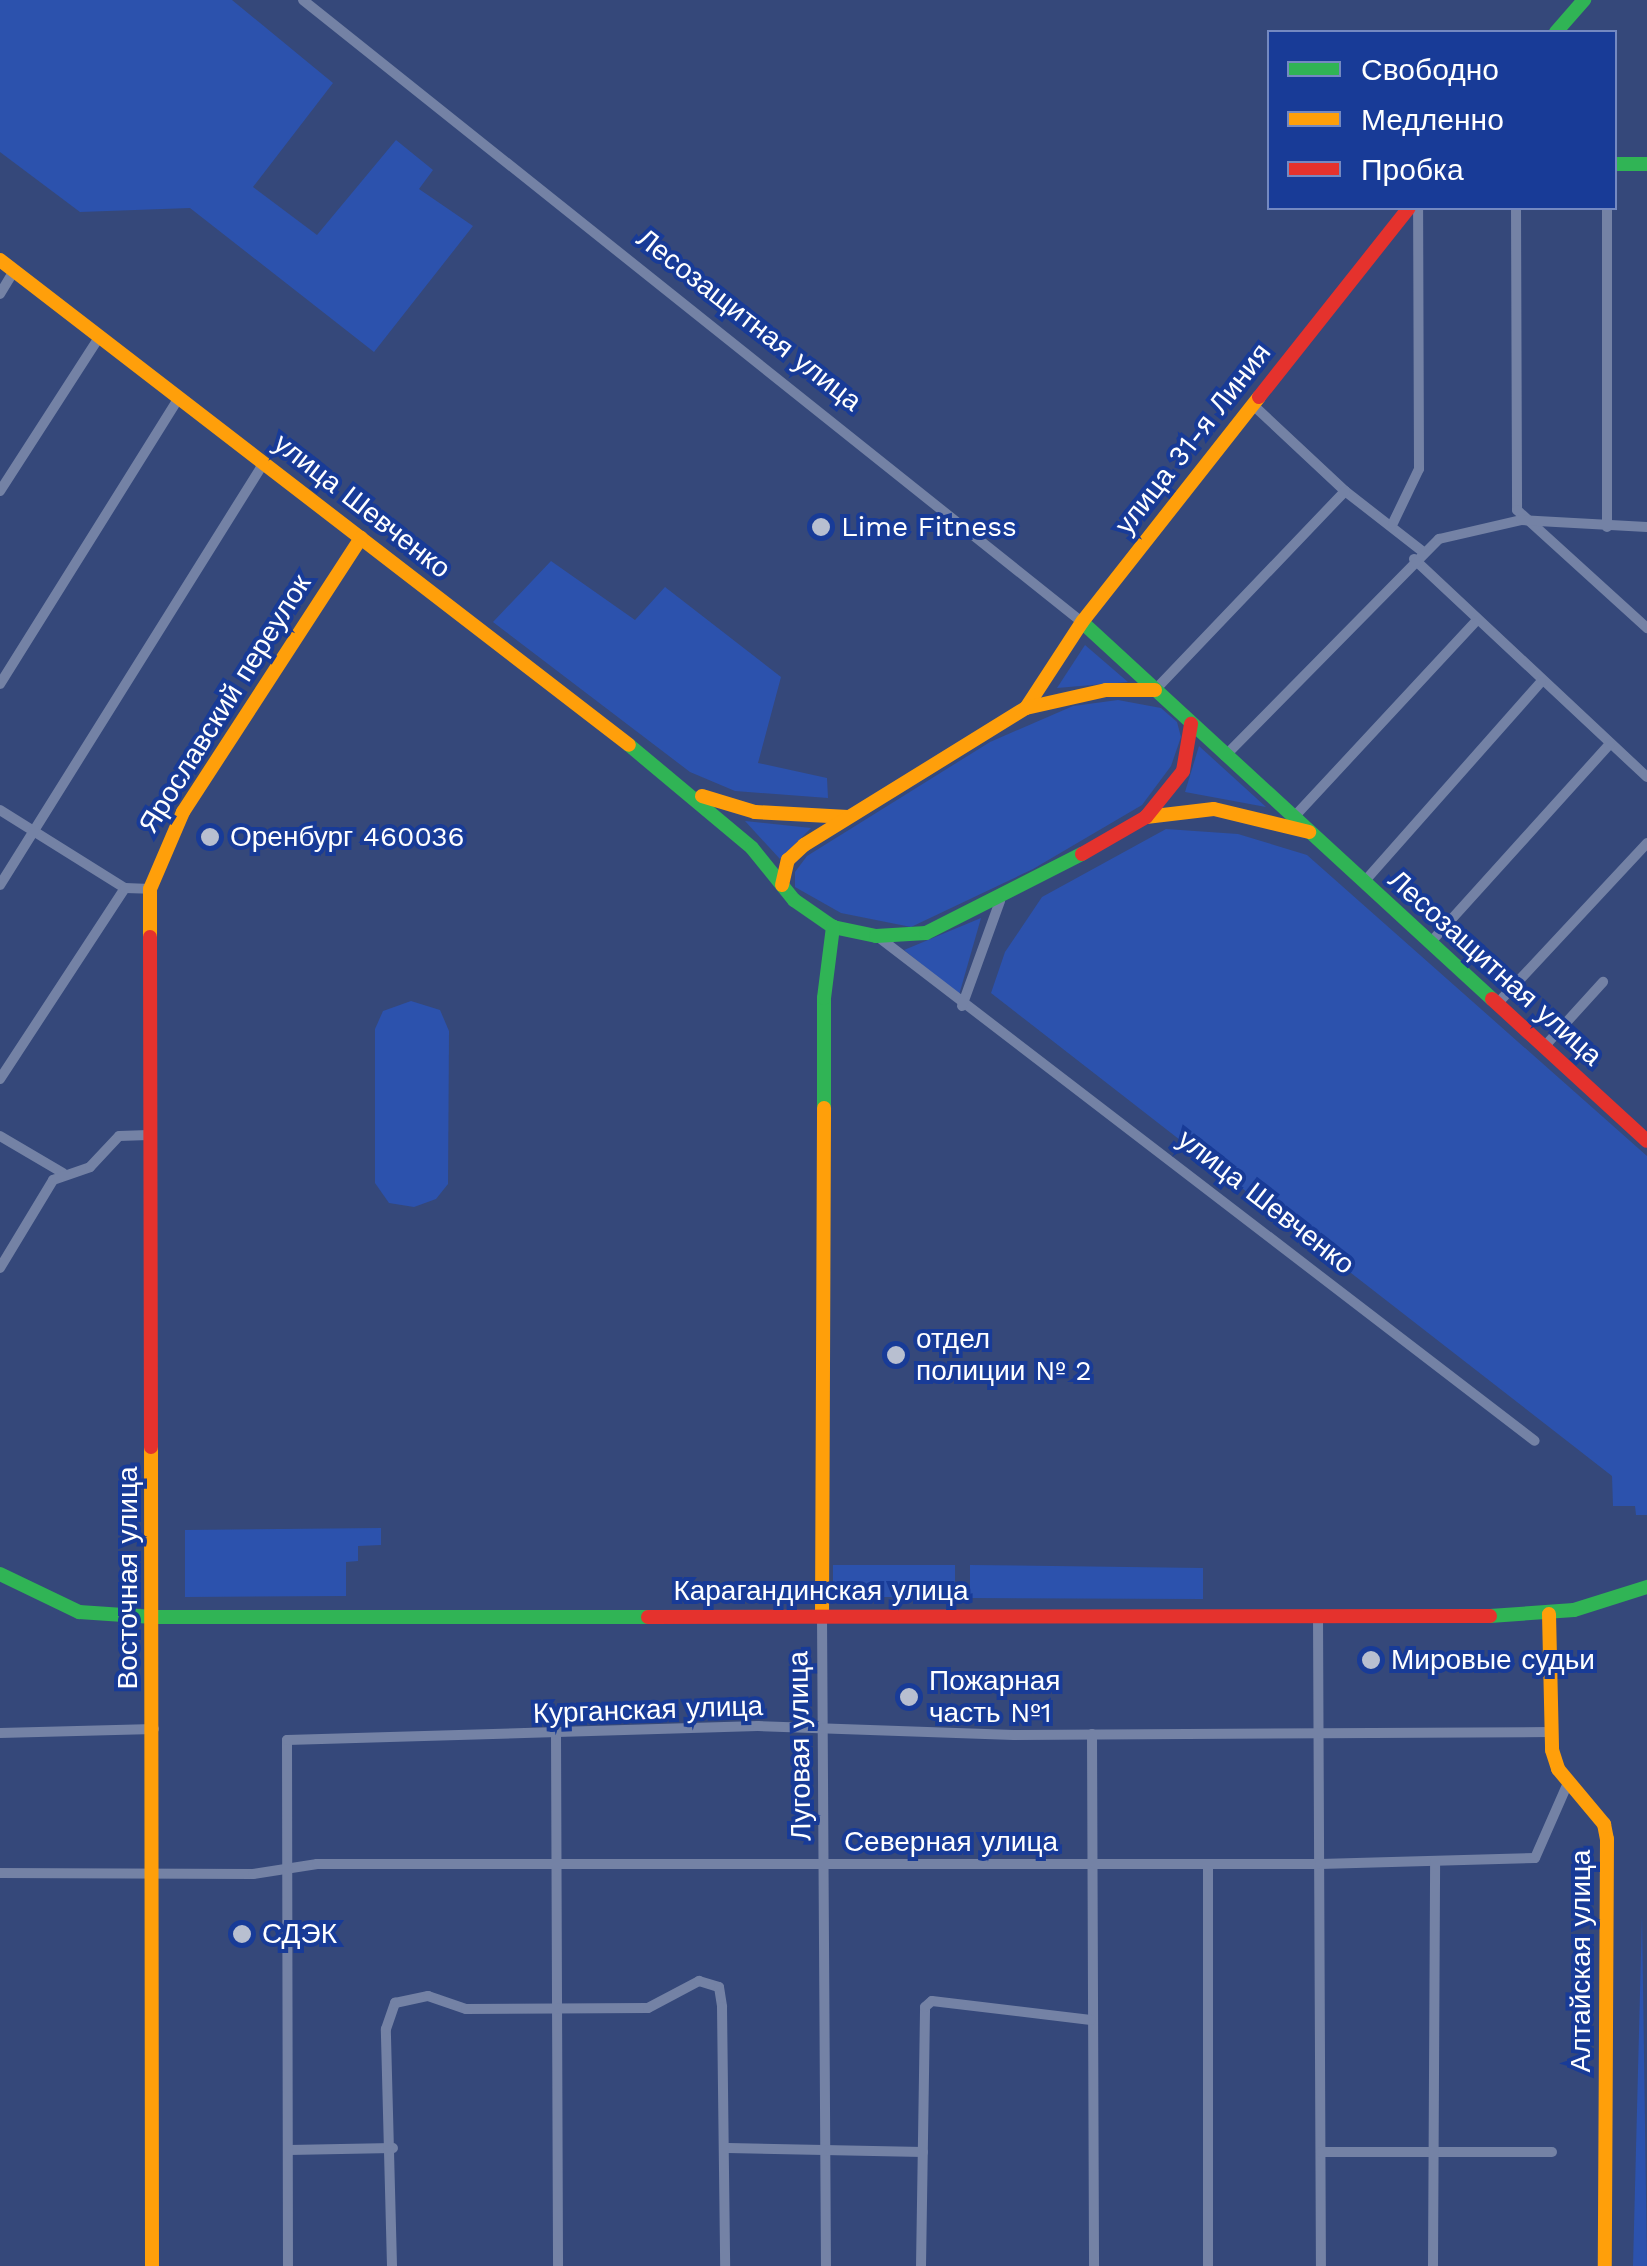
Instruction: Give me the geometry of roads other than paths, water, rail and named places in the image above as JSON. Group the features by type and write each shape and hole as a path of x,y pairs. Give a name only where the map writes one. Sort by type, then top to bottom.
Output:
{"main road":[{"path":"1558,30 1584,0"},
{"path":"1617,164 1647,164"},
{"name":"улица 31-я Линия","path":"1026,708 1082,622 1407,210"},
{"name":"улица Шевченко","path":"0,260 692,793 801,907 833,927"},
{"name":"Ярославский переулок","path":"150,889 183,812 360,538"},
{"name":"Лесозащитная улица","path":"1082,622 1647,1140"},
{"path":"782,885 793,855 1026,708 1106,690 1156,690"},
{"path":"833,927 876,936 926,934 1000,902 1146,817 1183,771 1191,724"},
{"name":"улица Шевченко","path":"692,793 755,812 848,817"},
{"name":"Лесозащитная улица","path":"1146,817 1214,808 1310,832"},
{"name":"Восточная улица","path":"150,889 152,2266"},
{"name":"Луговая улица","path":"822,1616 824,1014 833,927"},
{"name":"Карагандинская улица","path":"0,1574 79,1612 153,1617 1549,1614 1647,1588"},
{"name":"Алтайская улица","path":"1549,1614 1551,1732 1568,1784 1604,1824 1607,1839 1604,2266"}],"street":[{"name":"Лесозащитная улица","path":"303,0 1082,622"},
{"path":"1394,523 1419,469 1418,210"},
{"path":"1516,210 1521,520 1647,628"},
{"path":"1608,210 1608,527"},
{"path":"0,294 14,271"},
{"path":"0,491 100,336"},
{"path":"0,684 178,398"},
{"path":"1252,404 1345,491 1394,523 1476,622 1647,777"},
{"path":"0,886 264,463"},
{"path":"1156,690 1345,491"},
{"path":"1225,756 1418,555 1462,530 1521,520 1647,527"},
{"path":"1294,817 1476,622"},
{"path":"1364,882 1541,682"},
{"path":"1430,943 1610,744"},
{"path":"0,810 124,888 150,889"},
{"path":"1497,1004 1647,843"},
{"path":"0,1079 124,888"},
{"path":"962,1006 1000,902"},
{"name":"улица Шевченко","path":"876,936 962,1006 1133,1129 1536,1441"},
{"path":"1544,1047 1603,982"},
{"path":"0,1136 63,1173 90,1168 119,1136 149,1135"},
{"path":"0,1268 63,1173"},
{"name":"Луговая улица","path":"822,1616 827,1865 826,2266"},
{"path":"1318,1617 1321,2266"},
{"path":"0,1733 154,1729"},
{"name":"Курганская улица","path":"286,1868 287,1740 824,1729 1092,1734 1318,1730 1551,1732"},
{"path":"1092,1734 1094,2266"},
{"path":"556,1735 558,2266"},
{"name":"Северная улица","path":"0,1873 154,1875 286,1868 558,1863 1320,1864 1534,1858 1568,1784"},
{"path":"1434,2266 1435,1861"},
{"path":"1208,1864 1208,2266"},
{"path":"286,1868 288,2266"},
{"path":"392,2266 386,2029 395,2002 428,1996 466,2009 559,2014 648,2008 699,1980 719,1987 728,2148 720,2205 726,2266"},
{"path":"920,2266 922,2016 932,2001 1091,2020"},
{"path":"288,2150 392,2148"},
{"path":"728,2148 923,2152"},
{"path":"1321,2152 1552,2152"}],"place":[{"name":"Lime Fitness","path":"821,527"},
{"name":"Оренбург 460036","path":"210,837"},
{"name":"отдел полиции № 2","path":"896,1355"},
{"name":"Мировые судьи","path":"1371,1660"},
{"name":"Пожарная часть №1","path":"909,1697"},
{"name":"СДЭК","path":"242,1934"}]}
